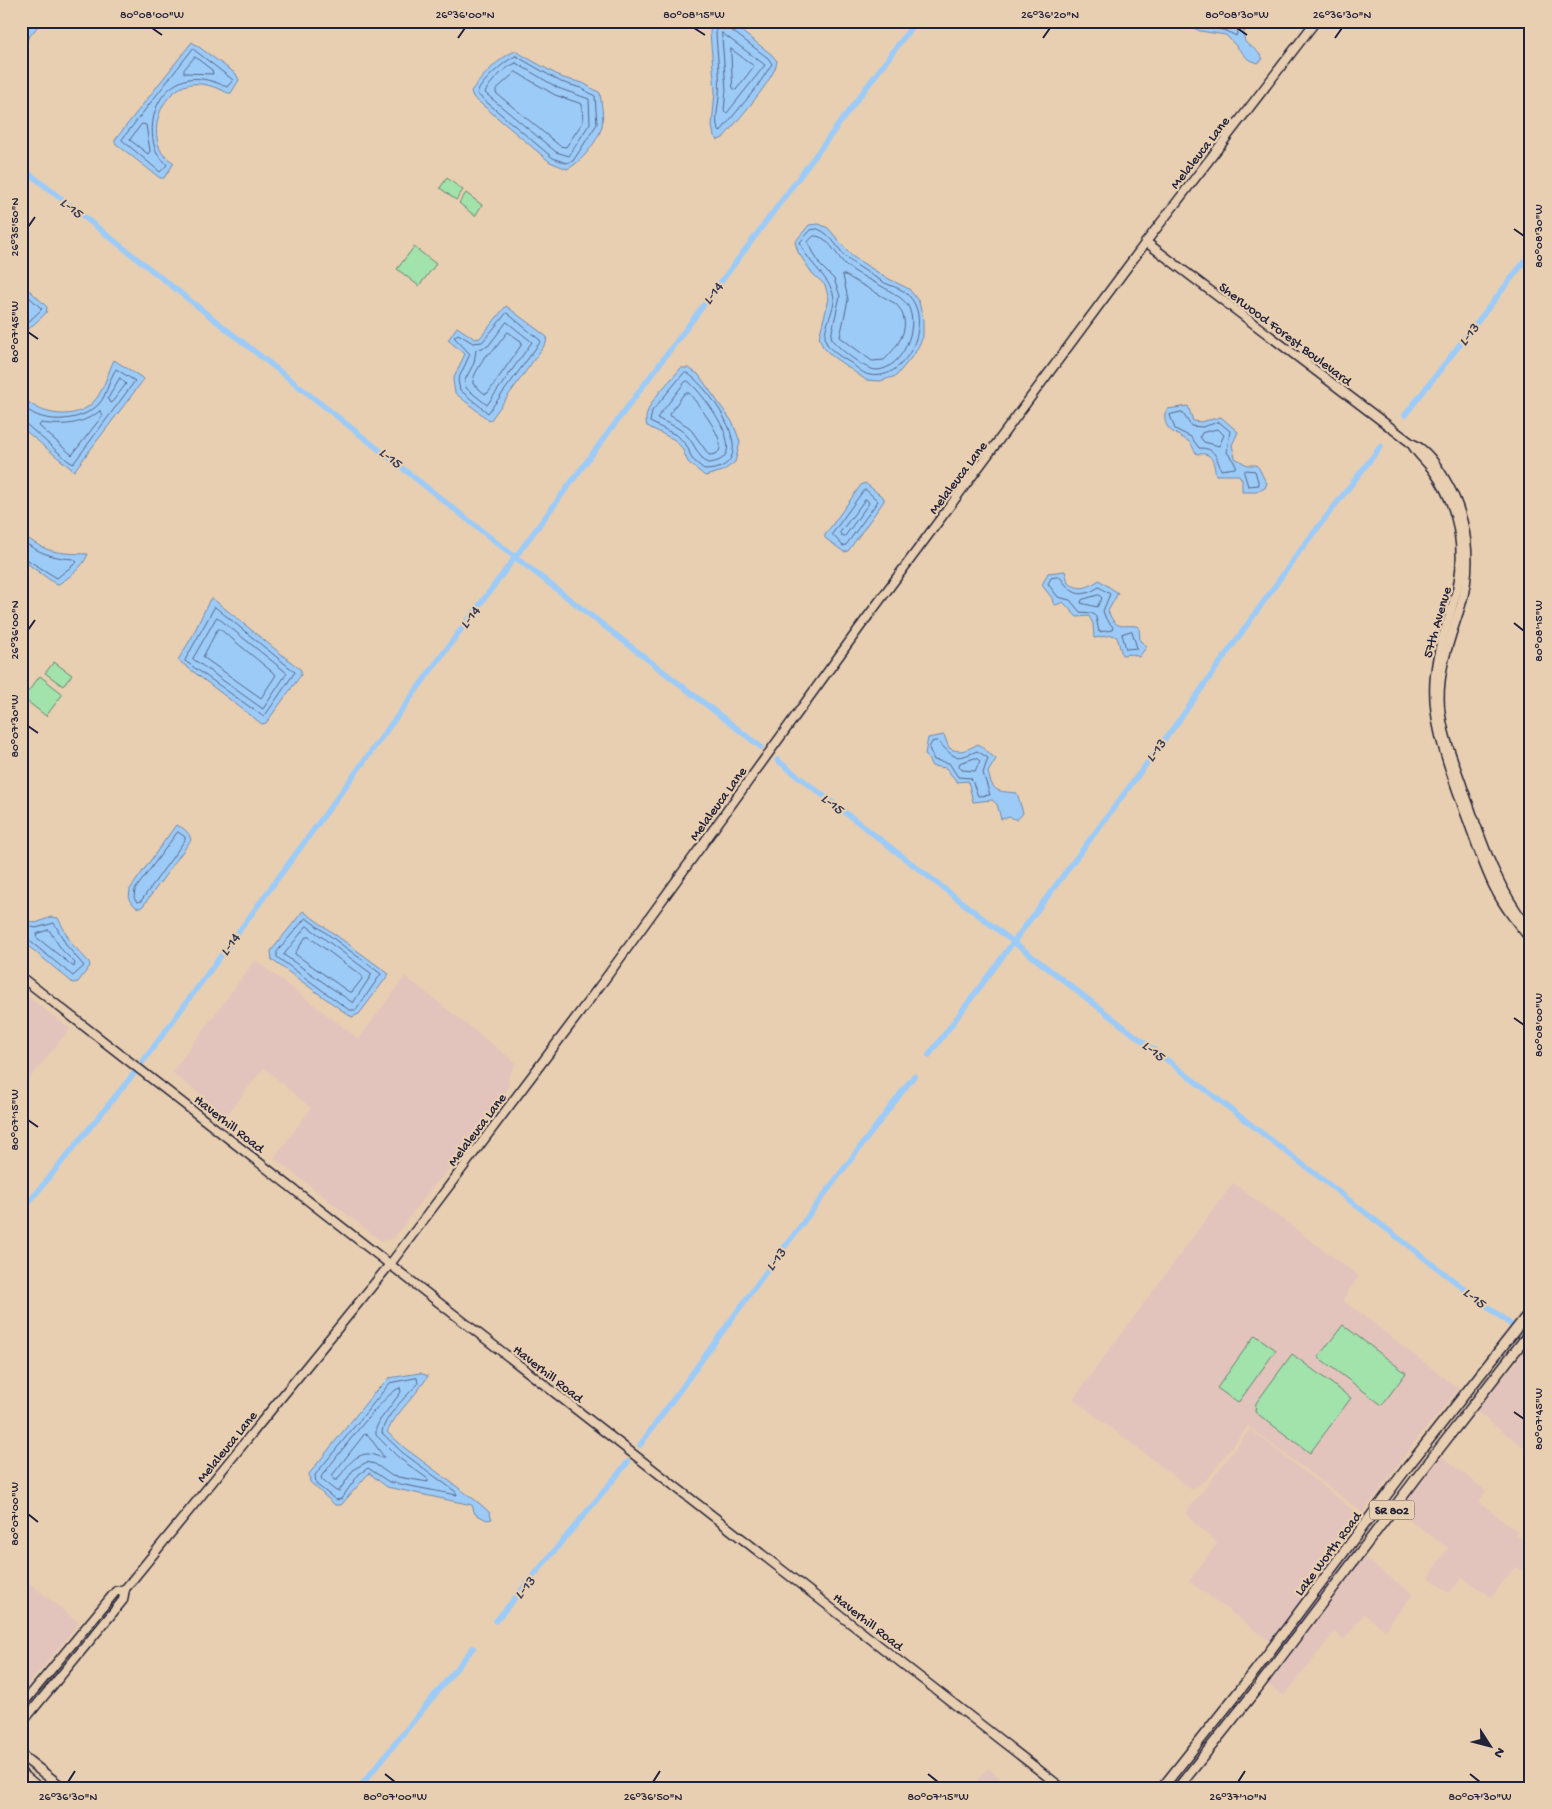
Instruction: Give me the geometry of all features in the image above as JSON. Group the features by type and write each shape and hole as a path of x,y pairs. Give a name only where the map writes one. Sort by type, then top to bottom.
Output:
{"main road":[{"name":"Lake Worth Road","path":"1162,1788 1531,1310"},
{"name":"Lake Worth Road","path":"1178,1788 1531,1331"},
{"path":"1459,1423 1458,1416 1487,1379 1488,1365"},
{"path":"1385,1520 1386,1506 1414,1466 1414,1460"},
{"path":"1208,1751 1209,1737 1214,1722"},
{"path":"21,1755 63,1788"},
{"path":"21,1773 40,1788"}],"street":[{"name":"Melaleuca Lane","path":"21,1724 119,1604 125,1589 391,1263 605,979 860,627 1146,242 1316,21"},
{"name":"Sherwood Forest Boulevard","path":"1146,242 1411,443"},
{"name":"57th Avenue","path":"1411,443 1426,453 1450,488 1461,517 1466,539 1464,589 1445,650 1440,676 1440,710 1446,736 1487,857 1516,912 1531,931"},
{"name":"57th Avenue","path":"1411,443 1445,490 1456,518 1460,543 1459,588 1440,648 1434,675 1435,710 1440,738 1485,866 1512,916 1531,940"},
{"name":"Haverhill Road","path":"21,977 391,1263 1062,1788"},
{"name":"Melaleuca Lane","path":"21,1706 116,1591 125,1589"}],"shaded area":[{"path":"255,960 359,1039 405,976 516,1063 508,1078 509,1087 442,1178 433,1186 393,1239 381,1241 274,1158 311,1108 264,1068 226,1116 172,1072"},
{"path":"21,991 70,1029 21,1089"},
{"path":"1233,1183 1359,1276 1343,1300 1459,1389 1418,1438 1363,1513 1248,1426 1208,1478 1192,1490 1073,1399"},
{"path":"1530,1345 1531,1436 1523,1447 1476,1411"},
{"path":"1250,1429 1362,1517 1343,1542 1413,1594 1385,1630 1364,1614 1344,1640 1335,1632 1284,1696 1266,1683 1288,1655 1189,1581 1217,1543 1190,1519 1187,1514 1188,1510"},
{"path":"1442,1456 1486,1491 1479,1502 1517,1531 1515,1534 1531,1545 1531,1559 1522,1571 1515,1567 1492,1597 1462,1578 1449,1593 1428,1577 1448,1548 1397,1511"},
{"path":"21,1576 79,1623 21,1694"},
{"path":"988,1768 1011,1788 971,1788"}],"green space":[{"path":"447,178 463,190 456,200 440,188"},
{"path":"466,193 482,205 475,216 459,203"},
{"path":"414,247 436,264 419,286 397,269"},
{"path":"54,662 72,675 63,686 45,673"},
{"path":"40,676 63,694 46,716 23,698"},
{"path":"1343,1325 1406,1373 1382,1405 1318,1357"},
{"path":"1255,1335 1276,1350 1238,1403 1217,1388"},
{"path":"1292,1354 1351,1398 1310,1453 1255,1412 1256,1403"}],"water":[{"path":"21,21 42,21 21,47"},
{"path":"711,21 728,21 771,54 777,61 775,69 763,89 723,138 718,140 714,136 712,126 715,91 710,33"},
{"path":"1179,21 1246,21 1245,41 1263,59 1258,63 1248,59 1226,35 1200,31"},
{"path":"192,42 236,74 239,80 231,93 207,85 189,84 169,97 159,115 157,134 158,144 162,153 174,163 164,178 160,178 115,143 115,140"},
{"path":"515,51 563,78 583,83 600,93 603,118 600,132 593,145 583,157 567,169 550,162 473,97 471,91 485,74 496,63"},
{"path":"819,224 828,228 853,257 909,289 919,302 923,319 923,337 915,353 896,376 880,381 866,380 832,356 823,347 819,337 829,299 825,285 812,273 798,252 795,242 809,225"},
{"path":"26,287 47,307 46,313 21,336 21,294"},
{"path":"506,306 547,337 546,343 490,421 455,393 453,380 465,354 448,340 457,327 475,339 480,338"},
{"path":"114,360 144,379 74,471 21,427 21,394 28,402 47,412 68,414 79,411 88,407 99,395"},
{"path":"681,368 688,368 698,374 733,423 740,442 735,462 723,471 705,476 688,462 682,448 675,440 647,426 646,419 652,403"},
{"path":"1188,406 1193,421 1201,422 1221,417 1238,432 1232,445 1235,458 1247,465 1256,465 1258,467 1267,483 1265,488 1256,492 1242,492 1242,480 1239,475 1216,475 1213,462 1209,456 1197,454 1190,442 1168,428 1165,413 1168,409"},
{"path":"865,483 884,498 884,501 848,551 844,552 825,538 825,535 861,485"},
{"path":"21,533 45,549 88,554 75,572 57,585 21,559"},
{"path":"1065,571 1068,583 1076,587 1084,588 1099,580 1118,593 1108,611 1111,618 1118,625 1139,627 1140,641 1147,646 1139,657 1132,654 1122,655 1117,637 1112,635 1094,638 1093,624 1089,616 1077,617 1063,602 1056,605 1053,603 1052,598 1042,585 1048,573"},
{"path":"210,599 213,599 301,670 301,675 266,723 262,724 178,660 192,637"},
{"path":"944,735 949,748 957,751 978,744 996,759 988,772 990,779 997,790 1017,793 1023,813 1017,820 1010,817 1001,819 997,804 992,800 973,802 968,781 957,782 946,768 932,766 925,754 928,738"},
{"path":"176,825 186,831 191,840 143,906 140,908 136,907 129,900 130,889"},
{"path":"303,911 389,974 359,1014 352,1017 347,1014 272,960 271,951"},
{"path":"51,917 58,918 71,943 89,962 90,966 78,982 73,983 21,940 21,919 36,923"},
{"path":"420,1373 428,1376 396,1417 387,1432 406,1449 479,1503 489,1512 492,1519 487,1520 475,1514 472,1505 387,1487 369,1473 341,1505 335,1505 310,1482 309,1474 373,1394 389,1378"}],"waterway":[{"name":"L-14","path":"21,1212 136,1071 451,643 916,21"},
{"name":"L-15","path":"21,167 515,557 761,747"},
{"name":"L-13","path":"1405,415 1531,253"},
{"name":"L-13","path":"929,1055 1180,719 1299,552 1381,446"},
{"name":"L-15","path":"777,760 1531,1340"},
{"name":"L-13","path":"640,1445 771,1265 914,1076"},
{"name":"L-13","path":"496,1621 628,1462"},
{"name":"L-13","path":"359,1788 473,1648"}]}
